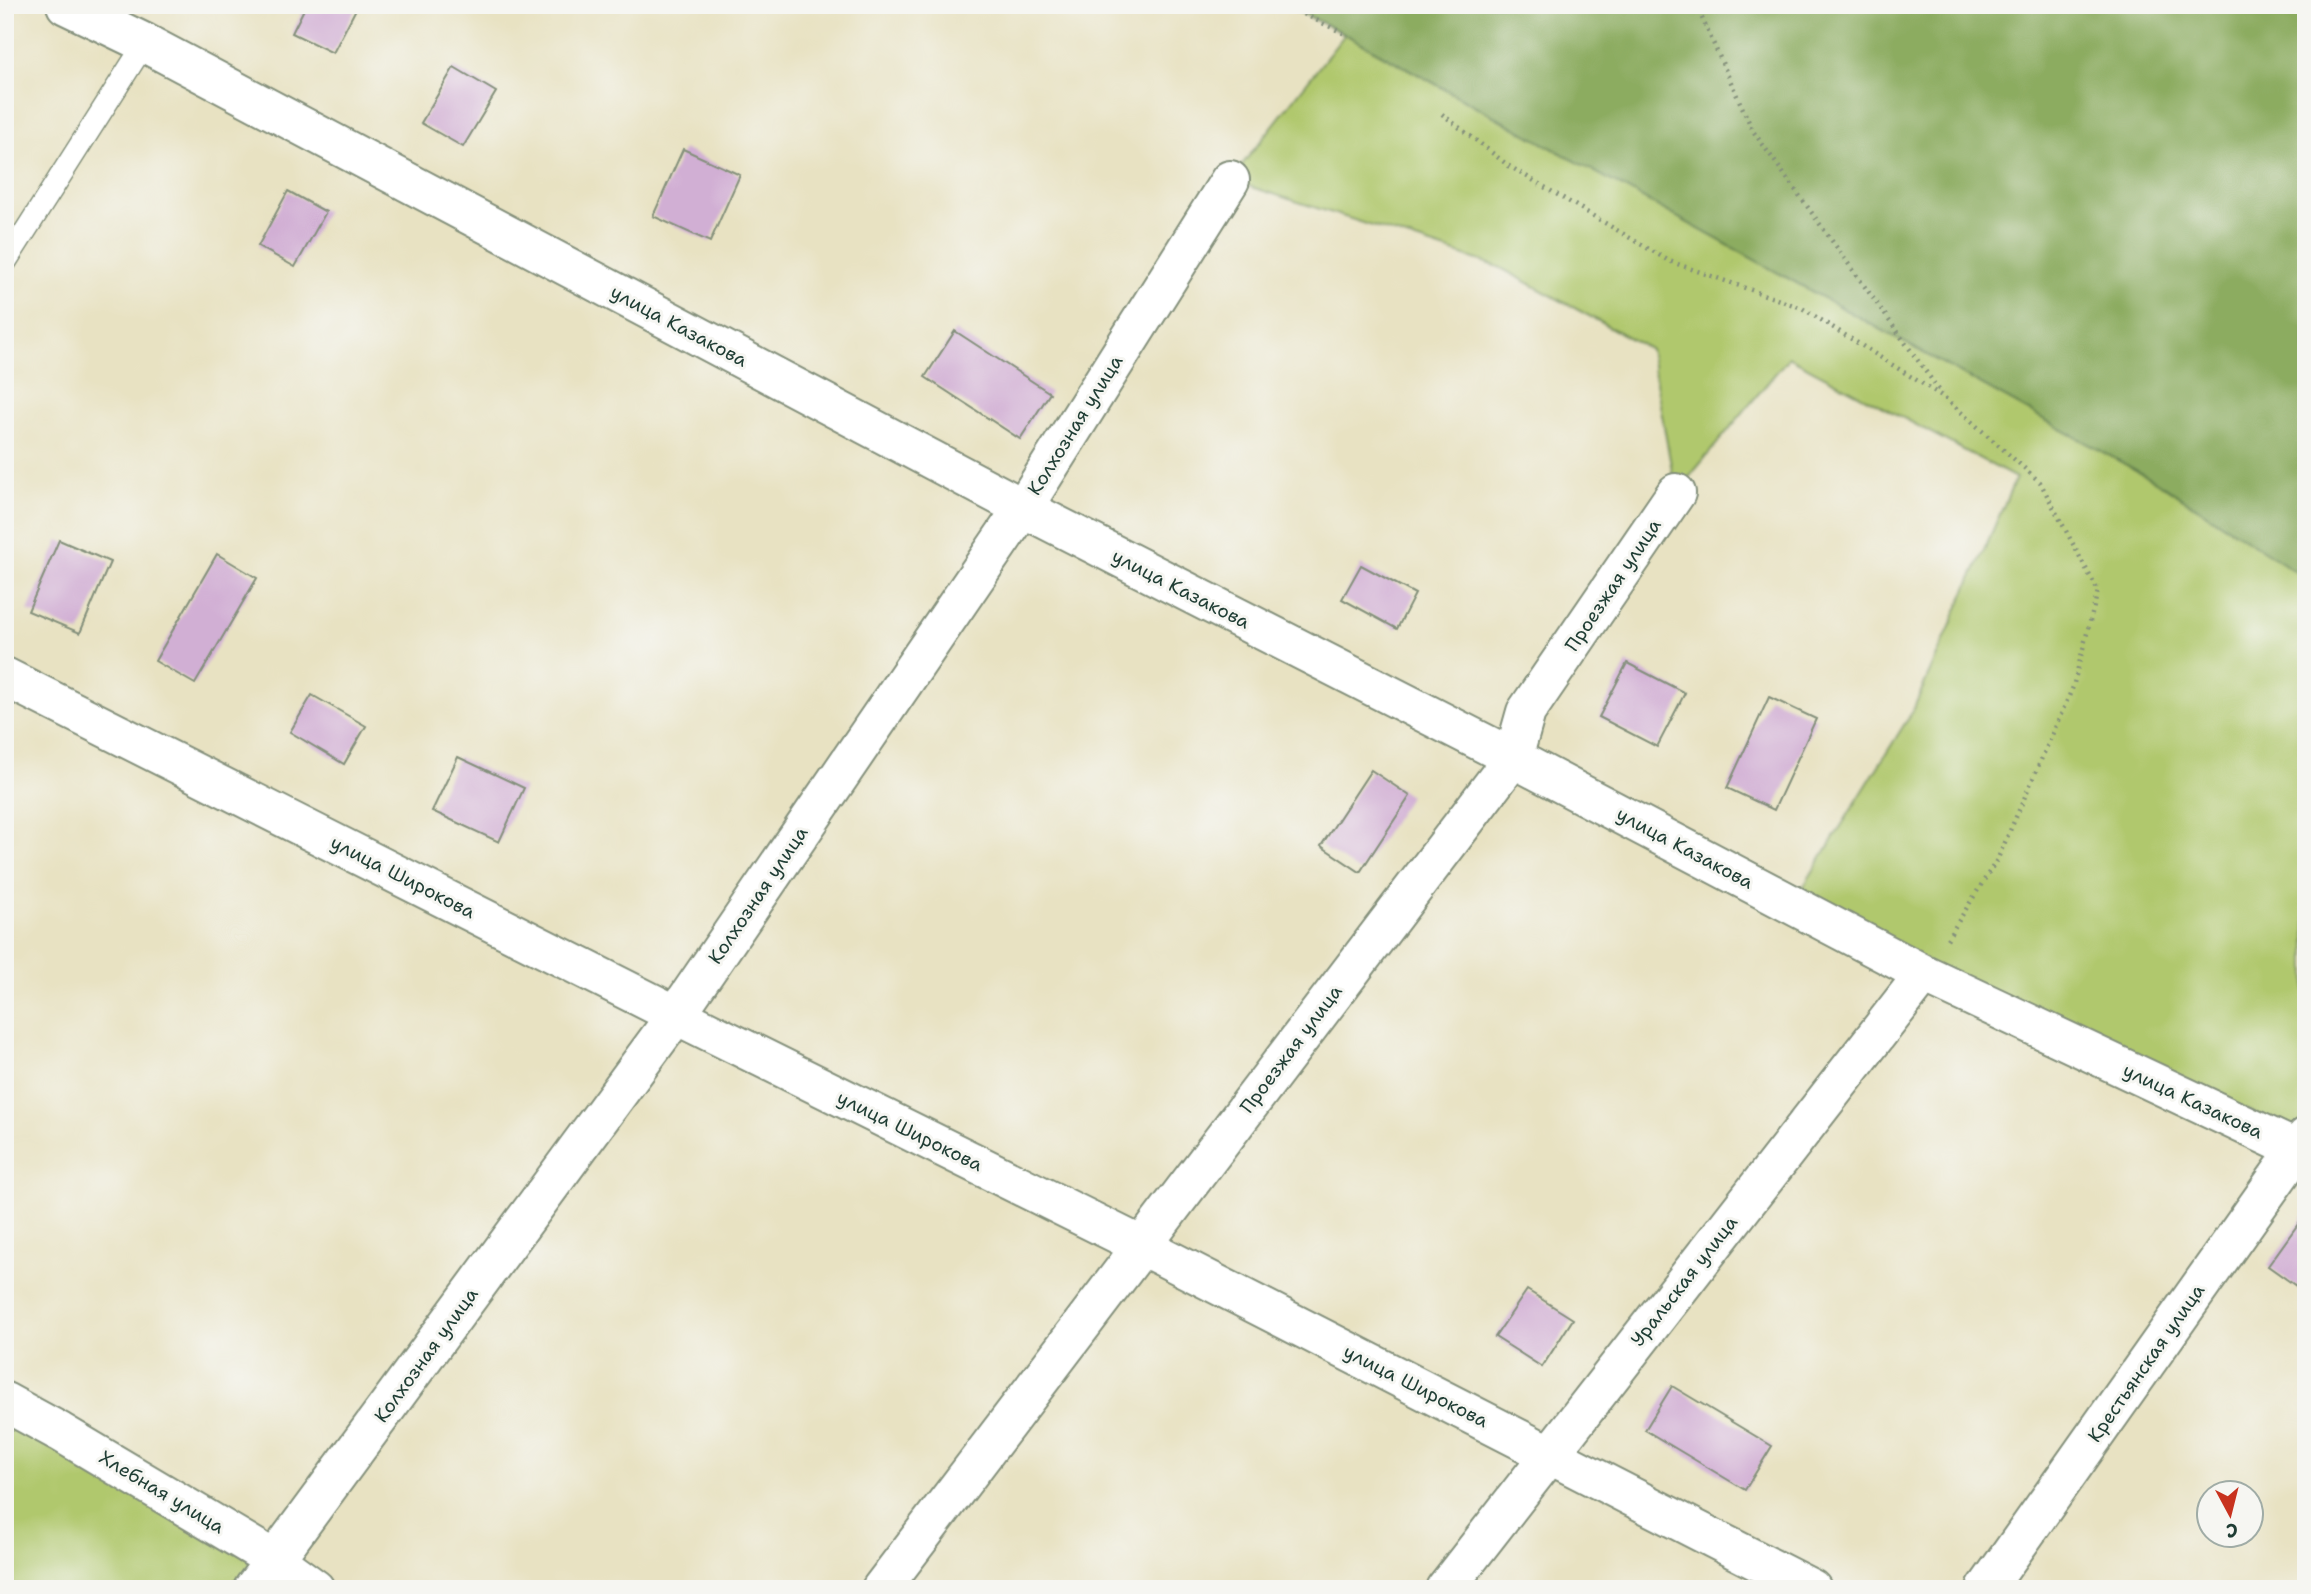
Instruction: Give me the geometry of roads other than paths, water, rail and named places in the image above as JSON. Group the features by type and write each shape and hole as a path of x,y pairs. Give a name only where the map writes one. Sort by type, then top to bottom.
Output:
{"street":[{"name":"улица Казакова","path":"66,5 145,43 1023,508 1513,758 1924,974 2303,1147"},
{"name":"Колхозная улица","path":"264,1574 676,1015 1023,508 1230,180"},
{"name":"Проезжая улица","path":"881,1589 1513,758 1526,712 1676,494"},
{"name":"улица Широкова","path":"5,677 1142,1246 1812,1589"},
{"name":"Уральская улица","path":"1445,1589 1924,974"},
{"name":"Крестьянская улица","path":"1986,1589 2303,1147"},
{"name":"Хлебная улица","path":"5,1402 60,1432 264,1574 315,1589"}],"lane":[{"path":"5,263 145,43"}]}
